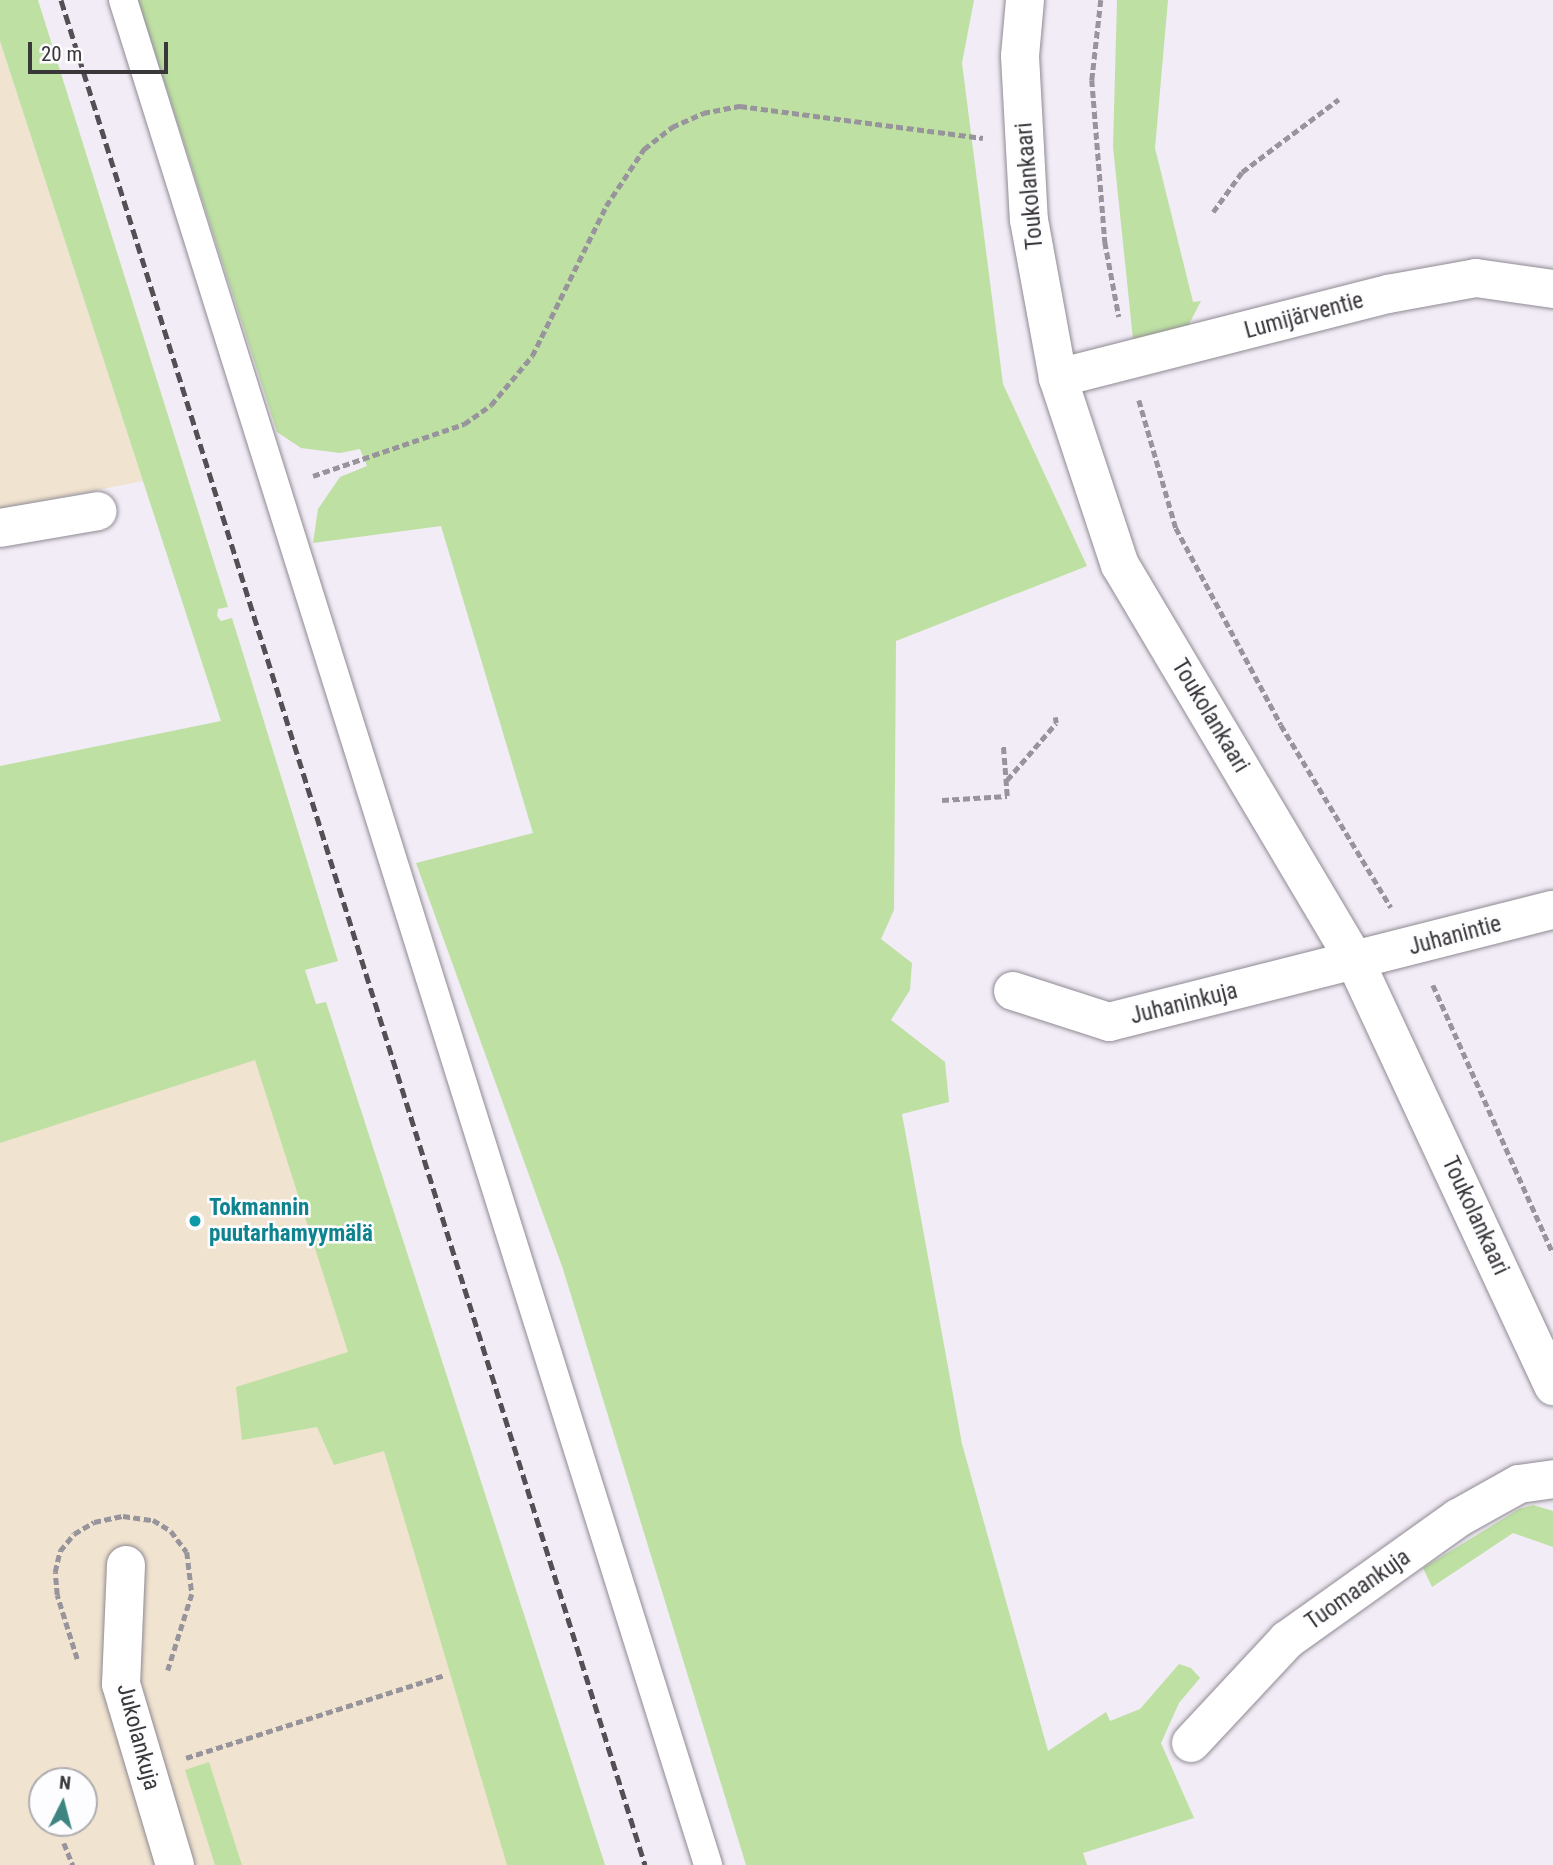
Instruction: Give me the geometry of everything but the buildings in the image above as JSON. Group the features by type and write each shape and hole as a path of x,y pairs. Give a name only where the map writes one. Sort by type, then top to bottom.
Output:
{"street":[{"name":"Toukolankaari","path":"1024,0 1020,56 1029,220 1058,378 1120,565 1356,963 1553,1386"},
{"name":"Lumijärventie","path":"1058,378 1128,363 1388,294 1476,278 1553,289"},
{"path":"0,528 98,511"},
{"name":"Juhanintie","path":"1356,963 1553,910"},
{"name":"Juhaninkuja","path":"1013,991 1109,1022 1356,963"},
{"name":"Tuomaankuja","path":"1191,1743 1287,1640 1458,1518 1520,1484 1553,1479"},
{"name":"Jukolankuja","path":"126,1565 121,1684 175,1865"}],"lane":[{"path":"123,0 279,488 439,1014 708,1865"}],"path":[{"path":"1101,0 1092,80 1105,242 1128,363 1176,527 1282,725 1415,948 1482,1087 1553,1253"},
{"path":"1213,212 1242,172 1339,99"},
{"path":"279,488 464,425 491,405 532,356 606,206 644,149 672,127 703,113 740,106 766,107 1025,144"},
{"path":"1007,781 1056,723 1055,717"},
{"path":"942,800 1007,796 1003,744"},
{"path":"172,1762 444,1675"},
{"path":"64,1843 73,1865"}],"shaded area":[{"path":"0,41 143,481 0,509"},
{"path":"263,1009 531,1865 0,1865 0,1100"}],"green space":[{"path":"0,0 38,0 228,607 218,609 217,616 221,621 232,618 338,961 305,970 316,1004 326,1002 605,1865 507,1865 384,1451 334,1465 317,1427 242,1440 236,1387 348,1352 255,1060 0,1143 0,766 221,721 0,41"},
{"path":"138,0 974,0 962,63 1003,384 1087,566 896,641 894,910 881,939 912,963 910,990 891,1020 945,1062 949,1102 902,1114 962,1444 1048,1751 1106,1712 1110,1721 1140,1709 1179,1664 1191,1668 1200,1678 1179,1703 1161,1743 1194,1818 1083,1853 1087,1865 746,1865 563,1269 416,863 533,833 441,526 313,543 318,509 340,477 367,466 360,449 340,453 301,448 277,432"},
{"path":"1117,0 1168,0 1155,148 1193,302 1201,301 1187,328 1133,339 1113,147"},
{"path":"1533,1505 1553,1511 1553,1547 1513,1533 1432,1587 1423,1568 1519,1509"},
{"path":"209,1762 242,1865 215,1865 185,1770"}],"railway":[{"path":"61,0 645,1865"}],"place":[{"name":"Tokmannin puutarhamyymälä","path":"195,1221"}]}
